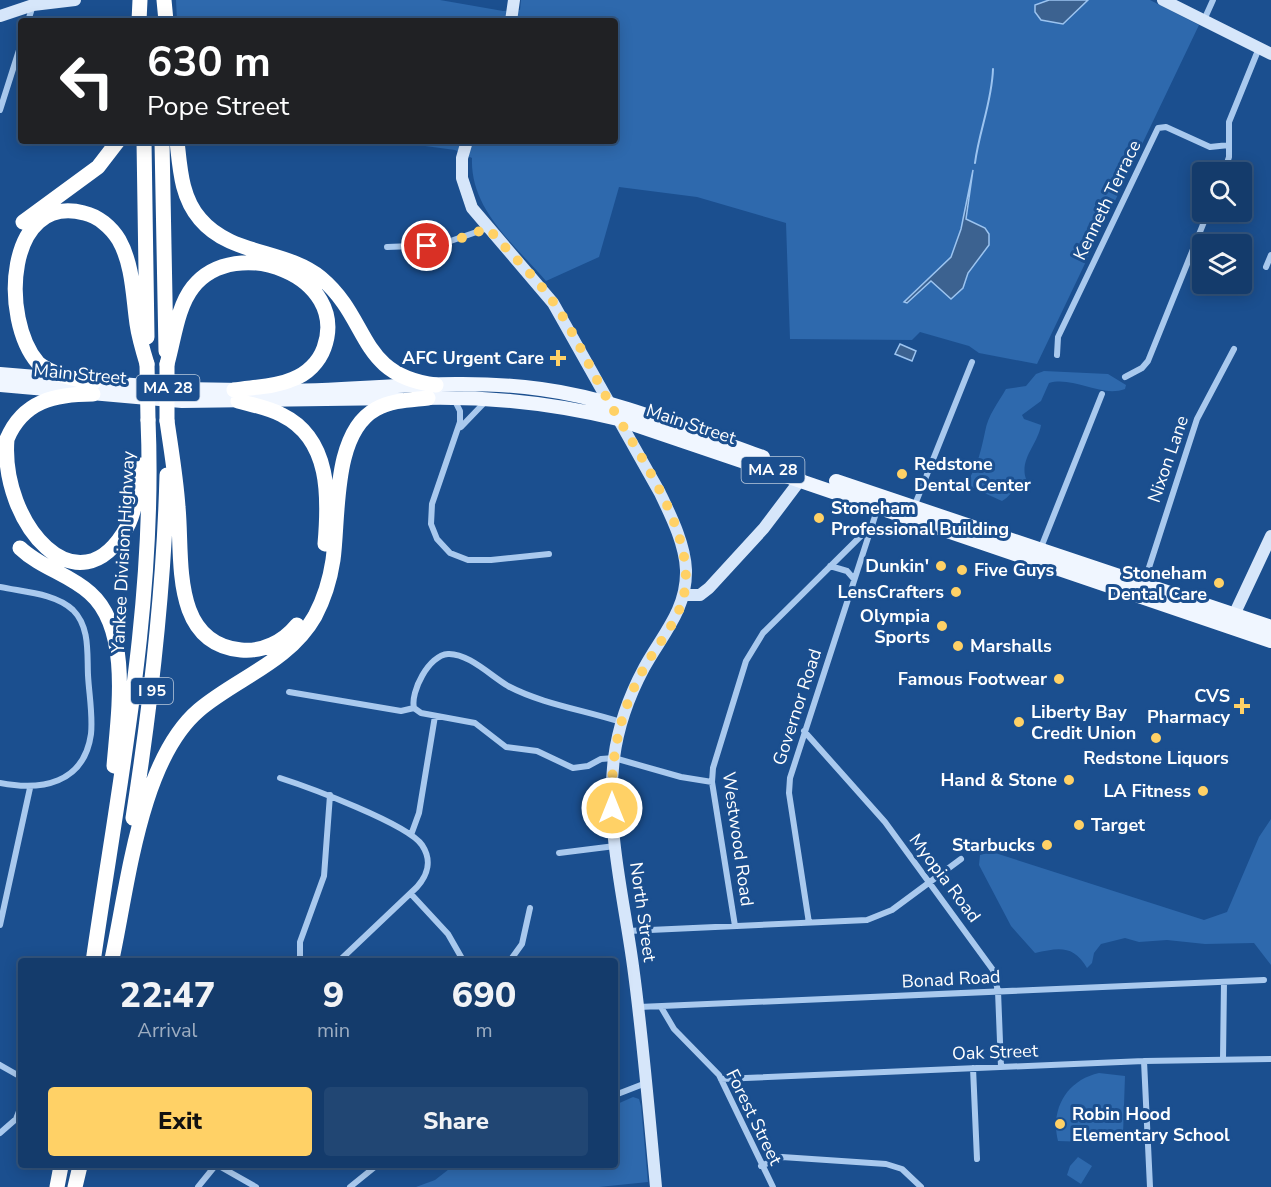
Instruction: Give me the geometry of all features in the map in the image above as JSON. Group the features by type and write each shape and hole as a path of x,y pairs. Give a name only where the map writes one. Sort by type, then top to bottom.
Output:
{"highway":[{"path":"141,0 141,18"},
{"path":"161,18 162,0"},
{"path":"162,0 165,18"},
{"path":"11,237 32,214 98,167 116,144"},
{"name":"Yankee Division Highway","path":"94,958 141,627 149,465 144,144"},
{"name":"I 95","path":"112,958 157,643 165,542 167,421 162,144"},
{"path":"178,144 186,194 204,224 229,242 283,259 315,274 336,293 384,367 432,392"},
{"path":"93,388 39,364 17,339 7,311 5,280 15,249 31,227 54,213 74,211 91,215 107,226 119,240 129,269 147,364"},
{"path":"166,364 189,294 213,270 229,263 254,262 297,277 312,288 324,307 328,330 323,352 313,366 292,380 236,396"},
{"path":"93,388 58,396 33,405 16,422 5,446 1,484 8,513 27,541 51,557 71,561 88,559 108,549 120,537 132,512 148,420"},
{"path":"112,958 146,802 165,754 183,726 200,710 281,655 314,618 329,579 346,450 358,424 383,405 432,392"},
{"path":"167,421 178,508 183,586 189,610 201,630 219,644 240,650 263,648 286,636 312,601 318,584 325,545 326,484 321,460 301,428 281,414 236,396"},
{"path":"10,535 30,557 92,594 106,613 116,636 116,738 104,892"},
{"path":"57,1187 61,1168"},
{"path":"75,1187 80,1168"},
{"path":"84,1187 87,1168"}],"main road":[{"name":"Main Street","path":"0,374 93,388"},
{"name":"Main Street","path":"0,384 236,396 297,392 432,392 492,385 542,389 610,405 1271,627"},
{"name":"Main Street","path":"432,392 453,397 545,404 618,419 801,479 1271,641"}],"street":[{"path":"0,16 33,5 75,0"},
{"path":"511,18 514,0"},
{"path":"1163,0 1271,54"},
{"path":"1204,20 1213,0"},
{"path":"29,18 33,5"},
{"path":"1228,162 1229,122 1259,48"},
{"path":"0,110 18,53"},
{"name":"Kenneth Terrace","path":"1057,356 1058,337 1158,128 1165,126 1209,146 1229,145"},
{"name":"North Street","path":"466,144 462,158 463,184 472,208 553,303 666,504 686,567 684,595 676,617 638,679 621,722 614,758 612,796 616,846 639,1007 656,1187"},
{"path":"1125,377 1142,368 1148,361 1204,222"},
{"path":"387,247 439,245 488,228"},
{"path":"1266,267 1271,255"},
{"name":"Nixon Lane","path":"1144,584 1200,413 1223,374 1234,349"},
{"path":"914,507 972,362"},
{"path":"1040,550 1102,394"},
{"path":"453,397 461,414 459,430 432,507 431,524 439,541 453,554 472,560 549,554"},
{"path":"459,430 489,399"},
{"path":"637,452 637,441 641,434 648,430 657,432"},
{"path":"684,595 697,595 709,588 764,528 801,479"},
{"name":"Governor Road","path":"809,923 789,788 792,769 879,506"},
{"name":"Westwood Road","path":"735,926 712,782 716,752 749,653 763,633 873,524"},
{"path":"1234,615 1271,536"},
{"path":"830,566 847,571 854,579"},
{"path":"0,586 64,603 78,617 86,635 91,723 88,745 82,759 67,775 47,785 30,788 0,783"},
{"path":"414,708 420,681 435,660 448,654 464,659 525,694 621,722"},
{"path":"289,692 404,711 414,708 435,716 475,723 506,747 537,751 570,767 579,768 602,758 614,758 681,777 712,782"},
{"path":"411,835 419,813 435,716"},
{"name":"Myopia Road","path":"804,731 870,804 990,965 996,977 998,992 1001,1067"},
{"path":"280,778 330,795 411,835 424,848 428,866 422,881 342,958"},
{"path":"0,925 30,788"},
{"path":"300,958 300,942 324,876 330,795"},
{"path":"559,853 616,846"},
{"path":"628,931 860,921 880,916 961,859"},
{"path":"411,894 448,934 462,958"},
{"path":"512,958 522,944 530,908"},
{"name":"Bonad Road","path":"639,1007 1264,980"},
{"path":"1223,1059 1224,982"},
{"name":"Forest Street","path":"661,1006 674,1029 721,1079 773,1187"},
{"name":"Oak Street","path":"721,1079 1144,1061 1271,1059"},
{"path":"1144,1061 1150,1187"},
{"path":"0,1065 18,1075"},
{"path":"973,1068 976,1160"},
{"path":"618,1094 646,1083"},
{"path":"0,1133 16,1119 18,1114"},
{"path":"761,1166 782,1157 890,1165 906,1172 921,1187"},
{"path":"198,1187 215,1168"},
{"path":"221,1168 256,1187"},
{"path":"350,1187 359,1184 374,1168"}],"shaded area":[{"path":"176,0 440,0 503,11 520,10 521,0 1150,0 1199,25 1037,364 979,353 969,346 920,332 912,340 790,339 786,223 697,197 619,187 599,257 546,281 508,240 486,210 473,177 472,158 455,150 410,144 618,144 618,18 177,18"},
{"path":"1049,0 1088,0 1063,24 1041,20 1035,12 1035,5"},
{"path":"973,170 966,219 985,228 989,234 989,245 968,273 963,288 951,299 931,281 907,303 904,302 951,257 961,229"},
{"path":"900,344 916,351 912,361 895,354"},
{"path":"1044,371 1108,374 1126,385 1125,389 1107,391 1068,382 1049,383 1041,401 1022,415 1024,419 1041,425 1025,465 1026,479 1002,501 971,487 967,482 979,458 988,420 1006,389 1026,386 1036,374"},
{"path":"1271,819 1271,965 1254,943 1205,944 1167,940 1139,942 1125,938 1101,944 1087,968 1082,960 1070,951 1058,949 1035,953 1011,926 979,865 980,855 992,852 1204,920 1227,912 1259,837"},
{"path":"1099,1073 1125,1076 1123,1135 1114,1143 1058,1141 1057,1118 1064,1098 1078,1082"},
{"path":"633,1097 639,1099 648,1182 599,1187 416,1187 435,1180 450,1168 618,1168 618,1104"},
{"path":"1078,1157 1092,1166 1081,1184 1067,1175 1070,1166"}],"waterway":[{"path":"975,163 993,69"}],"place":[{"name":"AFC Urgent Care","path":"558,358"},
{"name":"Redstone Dental Center","path":"902,474"},
{"name":"Stoneham Professional Building","path":"819,518"},
{"name":"Dunkin'","path":"941,566"},
{"name":"Five Guys","path":"962,570"},
{"name":"Stoneham Dental Care","path":"1219,583"},
{"name":"LensCrafters","path":"956,592"},
{"name":"Olympia Sports","path":"942,626"},
{"name":"Marshalls","path":"958,646"},
{"name":"Famous Footwear","path":"1059,679"},
{"name":"CVS Pharmacy","path":"1242,706"},
{"name":"Liberty Bay Credit Union","path":"1019,722"},
{"name":"Redstone Liquors","path":"1156,738"},
{"name":"Hand & Stone","path":"1069,780"},
{"name":"LA Fitness","path":"1203,791"},
{"name":"Target","path":"1079,825"},
{"name":"Starbucks","path":"1047,845"},
{"name":"Robin Hood Elementary School","path":"1060,1124"}],"route":[{"path":"427,246 451,242 488,228 553,303 656,485 672,518 686,567 683,598 676,617 638,679 624,713 614,758 612,808"}]}
